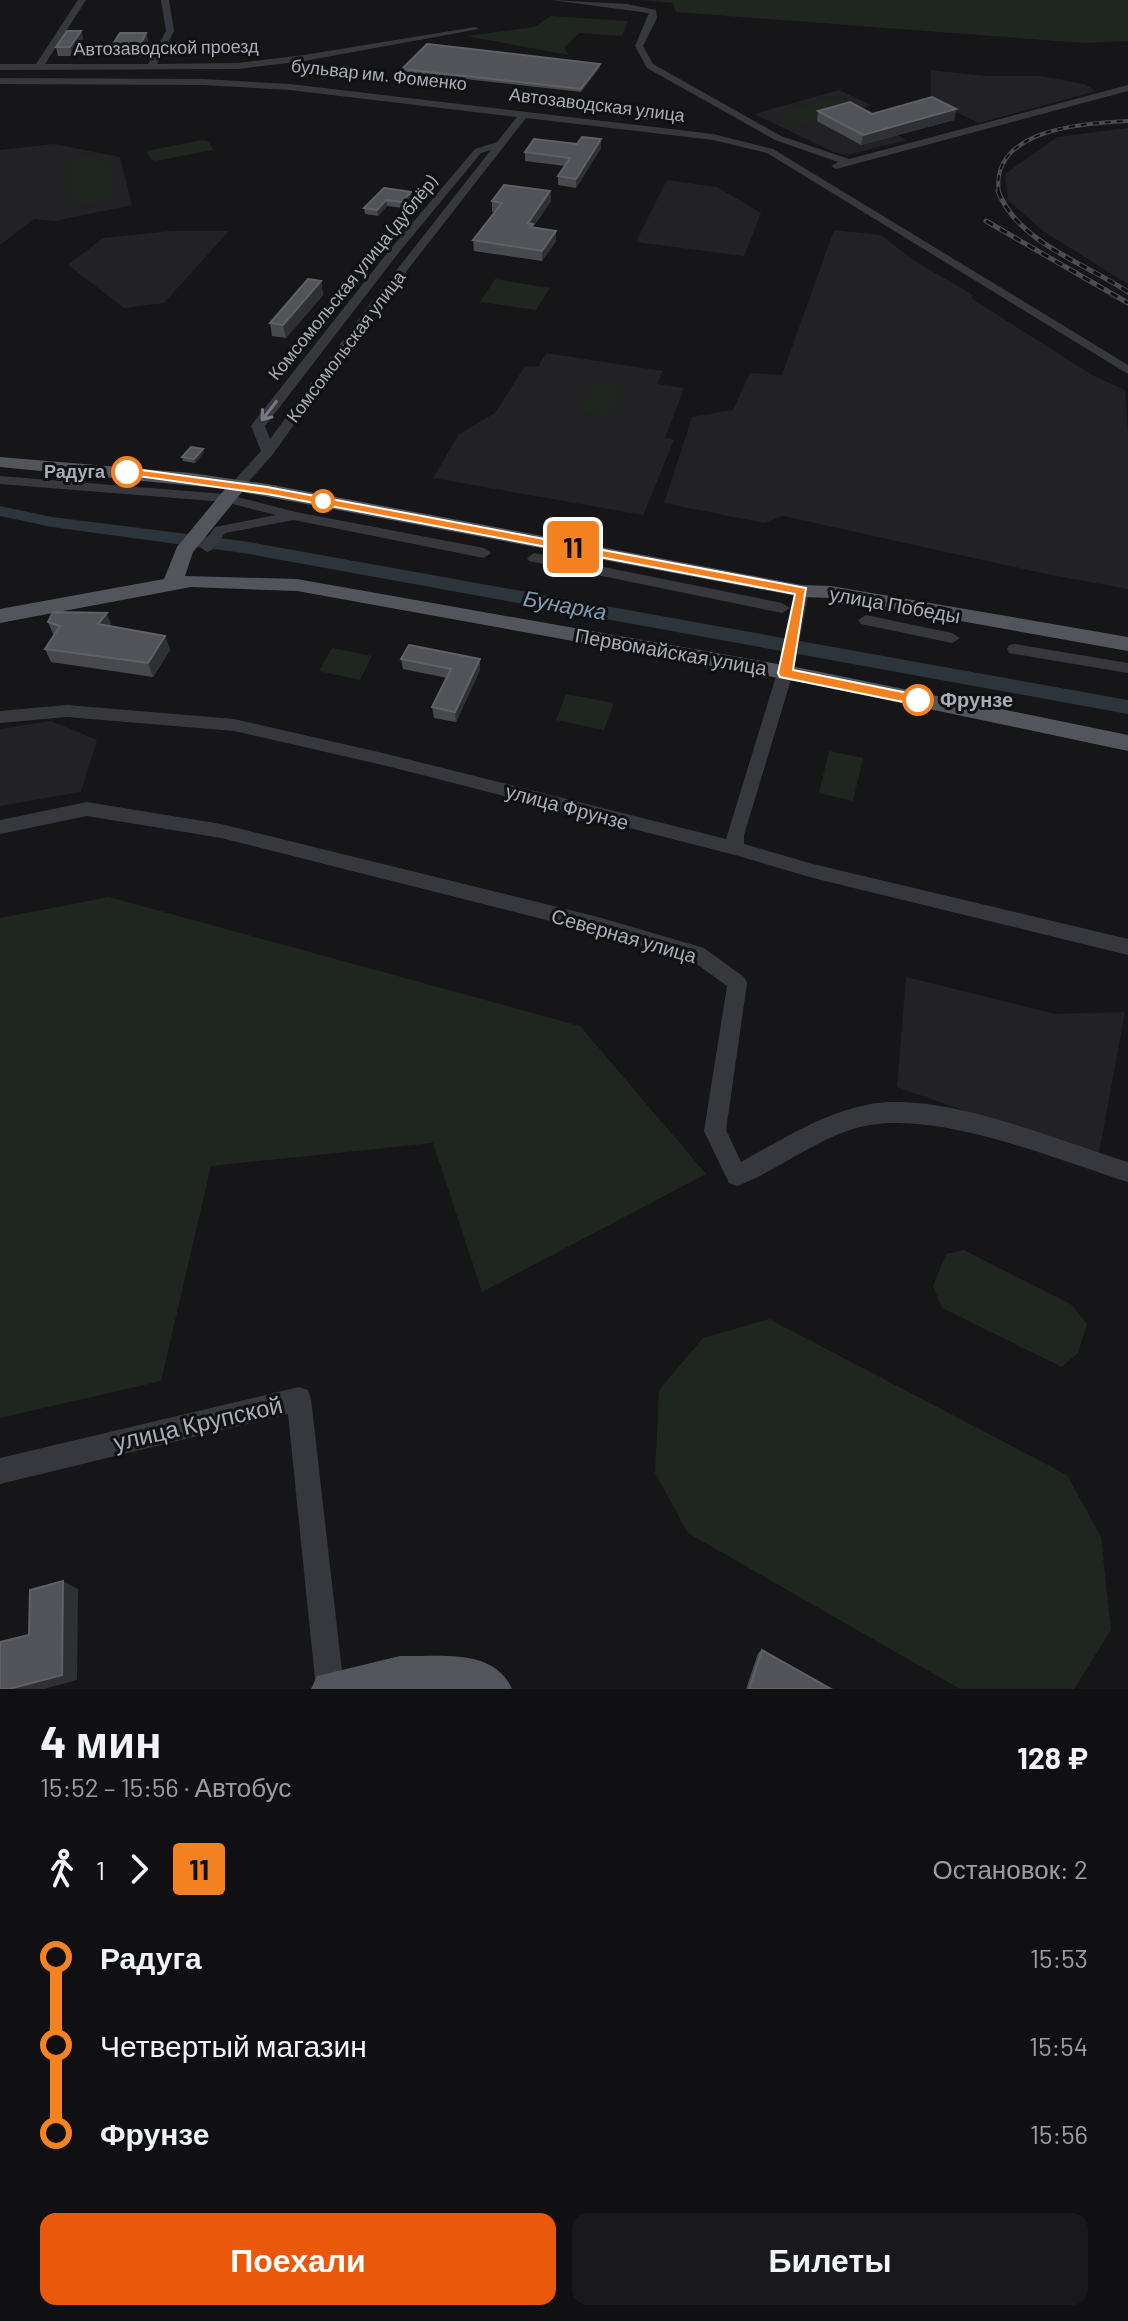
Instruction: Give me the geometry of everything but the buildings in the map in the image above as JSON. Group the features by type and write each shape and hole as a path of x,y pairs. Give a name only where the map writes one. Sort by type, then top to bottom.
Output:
{"main road":[{"name":"улица Победы","path":"0,462 191,478 226,494 802,591 831,592 1128,644"},
{"name":"Комсомольская улица","path":"173,583 184,551 207,537 226,494"},
{"name":"Первомайская улица","path":"173,583 211,579 297,585 785,673 1128,743"},
{"path":"0,616 173,583"},
{"path":"330,1689 400,1675 476,1677 493,1689"}],"street":[{"path":"39,67 82,0"},
{"path":"151,67 170,31 165,0"},
{"path":"555,0 627,6 653,12 639,46 650,66 787,142 821,168 1128,88"},
{"name":"Автозаводской проезд","path":"0,74 39,67 238,66 475,29"},
{"name":"бульвар им. Фоменко","path":"0,74 281,72"},
{"name":"бульвар им. Фоменко","path":"0,74 289,80 733,132 752,138"},
{"name":"Автозаводская улица","path":"0,74 290,87 723,138 821,168 1128,370"},
{"name":"Комсомольская улица","path":"226,494 268,451 373,307 524,114"},
{"path":"770,151 787,142"},
{"path":"471,202 507,152 501,144"},
{"name":"Комсомольская улица (дублёр)","path":"268,451 258,426 396,249 476,153 501,144"},
{"path":"0,480 226,494 296,516 484,553"},
{"path":"207,537 220,530 296,516"},
{"path":"534,558 782,608"},
{"path":"735,848 735,835 785,673 802,591"},
{"path":"866,620 952,638"},
{"path":"1015,649 1128,668"},
{"name":"улица Фрунзе","path":"0,717 67,711 234,725 1128,947"},
{"name":"Северная улица","path":"0,827 87,809 221,831 598,925 697,954 737,983 715,1131 737,1176 801,1141 870,1114 902,1112 980,1127 1128,1172"},
{"name":"улица Крупской","path":"0,1471 299,1399 330,1689"}],"shaded area":[{"path":"639,0 1128,0 1128,41 1083,43 676,12 673,3"},
{"path":"551,16 628,21 622,36 579,33 564,48 569,55 466,36 534,27"},
{"path":"931,70 984,76 1040,76 1084,84 1096,91 979,123 931,100"},
{"path":"839,90 871,105 853,112 907,140 847,155 836,153 754,114"},
{"path":"834,97 852,100 858,107 829,120 805,123 795,123 779,113"},
{"path":"1128,128 1128,284 1043,231 1008,200 1005,174 1057,137"},
{"path":"208,141 213,150 155,161 146,151"},
{"path":"54,144 120,157 132,205 55,221 34,219 0,245 0,150"},
{"path":"88,155 105,156 110,160 115,194 95,204 72,200 69,166 74,159"},
{"path":"667,180 717,187 761,213 744,256 636,242"},
{"path":"834,230 881,235 913,260 973,295 971,298 1092,375 1125,390 1128,589 783,516 764,523 664,503 692,417 733,410 750,373 782,375"},
{"path":"171,231 229,231 164,303 124,308 68,265 103,238"},
{"path":"495,279 550,288 536,310 480,302"},
{"path":"546,353 663,371 657,384 684,388 665,438 674,440 643,515 433,478 459,434 495,413 525,366 538,367"},
{"path":"594,382 624,386 610,417 579,413"},
{"path":"332,648 372,656 360,680 319,671"},
{"path":"566,694 614,703 604,730 556,720"},
{"path":"51,721 97,740 81,792 0,806 0,729"},
{"path":"829,751 863,758 853,801 819,793"},
{"path":"109,897 580,1026 706,1174 482,1292 433,1143 211,1166 161,1381 0,1418 0,918"},
{"path":"906,977 1055,1014 1125,1012 1098,1158 897,1087"},
{"path":"964,1250 1072,1305 1087,1324 1078,1353 1062,1367 942,1308 933,1286 946,1254"},
{"path":"769,1319 1067,1475 1101,1537 1111,1630 1074,1689 960,1689 688,1533 655,1473 659,1390 703,1338"}],"waterway":[{"name":"Бунарка","path":"0,511 52,522 243,547 1128,707"}],"railway":[{"path":"999,193 1000,172 1009,155 1024,143 1065,128 1128,121"},
{"path":"999,193 1021,225 1037,238 1128,292"},
{"path":"986,221 1128,303"}],"bus line":[{"name":"11","path":"127,472 267,490 802,591 785,673 918,700"}],"place":[{"name":"Радуга","path":"127,472"},
{"name":"Фрунзе","path":"918,700"}]}
